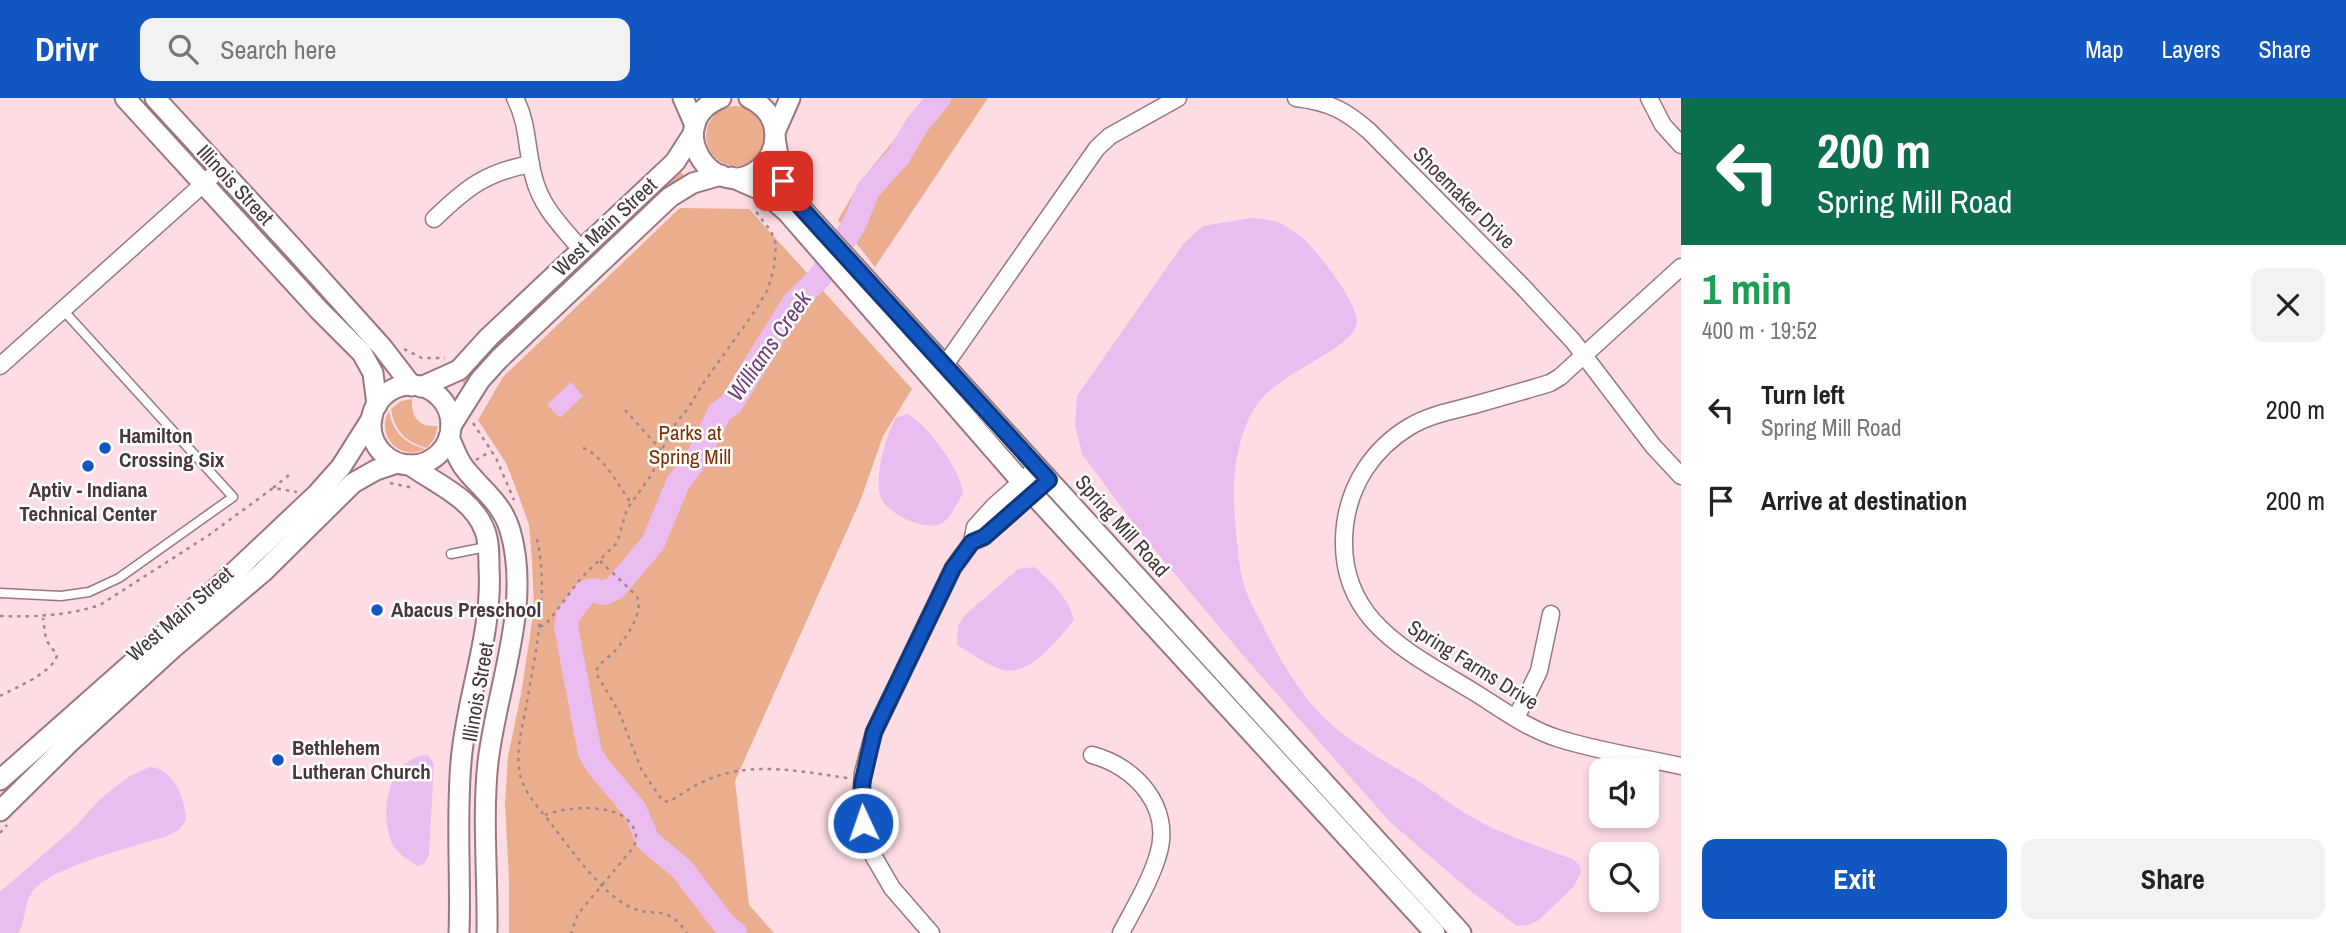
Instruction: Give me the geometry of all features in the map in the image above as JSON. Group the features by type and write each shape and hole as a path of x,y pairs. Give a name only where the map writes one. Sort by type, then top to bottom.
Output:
{"street":[{"name":"Illinois Street","path":"125,98 318,310 362,353 373,373 374,412"},
{"name":"Illinois Street","path":"155,98 417,386"},
{"path":"515,98 526,130 531,164 541,198 552,217 582,251"},
{"path":"683,98 694,130"},
{"name":"West Main Street","path":"417,386 459,370 478,347 675,162 703,110 721,98"},
{"name":"Spring Mill Road","path":"749,98 759,103 768,113 785,186 793,199 817,236 854,278 933,383 1434,933"},
{"path":"775,135 790,98"},
{"path":"933,383 1097,148 1121,129 1178,98"},
{"name":"Shoemaker Drive","path":"1296,98 1333,105 1361,124 1522,286 1584,355 1653,446 1681,476"},
{"path":"1649,98 1663,125 1681,145"},
{"name":"Spring Mill Road","path":"694,130 695,149 703,163 768,194 817,236"},
{"name":"West Main Street","path":"450,431 480,380 499,359 670,197 693,183 726,176 743,177 762,167 769,158 775,135"},
{"path":"434,219 472,185 492,174 531,164"},
{"path":"0,366 220,169"},
{"name":"Spring Farms Drive","path":"1681,267 1550,383 1427,418 1408,428 1374,456 1360,475 1347,510 1344,544 1348,575 1358,601 1381,632 1407,652 1516,718 1556,738 1681,766"},
{"name":"Spring Mill Road","path":"854,278 944,365 1461,933"},
{"path":"417,386 430,390 443,401 450,416 450,431 446,446 435,457 419,464 403,464 390,459 378,447 373,437 374,412 392,391 417,386"},
{"name":"West Main Street","path":"0,780 228,578 317,494 341,467 374,412"},
{"name":"Illinois Street","path":"450,431 464,468 502,511 513,540 517,569 511,639 488,760 486,933"},
{"name":"Illinois Street","path":"403,464 459,498 473,511 485,532 488,546 489,610 461,760 458,807 459,933"},
{"name":"West Main Street","path":"0,811 69,743 173,648 263,572 354,483 376,470 403,464"},
{"path":"931,933 892,888 874,857 863,823 862,784 874,732 953,568 972,542 975,527 1043,473"},
{"path":"1516,718 1539,671 1551,614"},
{"path":"1092,755 1105,758 1141,782 1156,808 1160,825 1159,853 1121,933"}],"lane":[{"path":"0,593 61,596 89,592 119,578 233,497 63,310"},
{"path":"452,554 488,546"}],"path":[{"path":"540,627 620,539 625,513 652,474 670,431 768,289 776,244 771,231 756,212 760,204"},
{"path":"403,349 422,358 445,358"},
{"path":"625,410 661,450"},
{"path":"473,421 491,451 475,461"},
{"path":"583,448 591,452 606,468 631,503"},
{"path":"273,488 289,475"},
{"path":"382,482 414,488"},
{"path":"537,539 540,627 519,758 522,781 578,857 603,884 629,907 671,915 687,933"},
{"path":"600,561 640,601 625,639 599,664 596,673 620,712 642,771 663,802 669,802 706,780 747,769 778,769 850,778"},
{"path":"0,696 35,677 55,662 57,655 46,640 43,618"},
{"path":"545,815 611,809 624,816 635,832 636,843 578,914 571,933"}],"green space":[{"path":"928,98 988,98 875,267 838,220 860,182"},
{"path":"730,106 742,106 761,119 766,136 764,148 753,161 742,166 730,166 711,153 706,142 706,130 719,111"},
{"path":"678,168 685,177 668,187 478,368 465,385 462,382 481,357"},
{"name":"Parks at Spring Mill","path":"680,208 749,209 912,389 883,436 861,499 735,781 749,905 774,933 509,933 505,804 508,756 521,694 534,605 532,560 529,525 514,483 506,463 478,420 503,377"},
{"path":"412,399 413,411 418,420 426,425 438,426 434,439 427,448 402,435 393,417 391,409 401,401"},
{"path":"389,411 393,425 401,436 425,449 407,452 392,444 385,429"}],"shaded area":[{"path":"1251,218 1278,222 1307,242 1339,283 1354,308 1357,319 1356,327 1349,337 1264,396 1254,409 1241,438 1235,469 1234,500 1242,579 1248,596 1289,673 1308,700 1332,725 1363,748 1482,823 1573,859 1580,866 1581,873 1574,886 1539,920 1529,925 1517,926 1468,889 1390,822 1247,660 1143,536 1082,454 1075,425 1077,396 1184,243 1203,226"},
{"path":"571,382 583,396 560,418 547,405"},
{"path":"908,414 925,428 943,450 961,484 963,494 948,518 938,525 930,526 901,517 886,506 879,492 879,470 889,434 897,417"},
{"path":"1034,567 1064,597 1074,620 1051,646 1032,663 1011,671 989,664 957,645 958,626 965,615 1018,569"},
{"path":"428,755 434,764 429,855 424,864 418,866 401,855 393,845 386,819 387,804 395,777 403,766 414,758"},
{"path":"150,767 166,773 177,786 186,820 179,830 56,874 32,892 18,933 0,933 0,892 76,826 100,799 130,776"}],"waterway":[{"name":"Williams Creek","path":"735,933 724,924 682,869 648,841 635,810 590,753 566,627 568,615 586,592 594,590 604,593 615,588 653,543 677,485 700,453 719,413 731,404 793,304 819,278 854,225 868,190 898,157 917,125 939,98"}],"place":[{"name":"Hamilton Crossing Six","path":"105,448"},
{"name":"Aptiv - Indiana Technical Center","path":"88,466"},
{"name":"Abacus Preschool","path":"377,610"},
{"name":"Bethlehem Lutheran Church","path":"278,760"}],"route":[{"path":"783,181 793,199 1049,480 984,537 972,542 953,568 874,732 863,773 863,823"}]}
